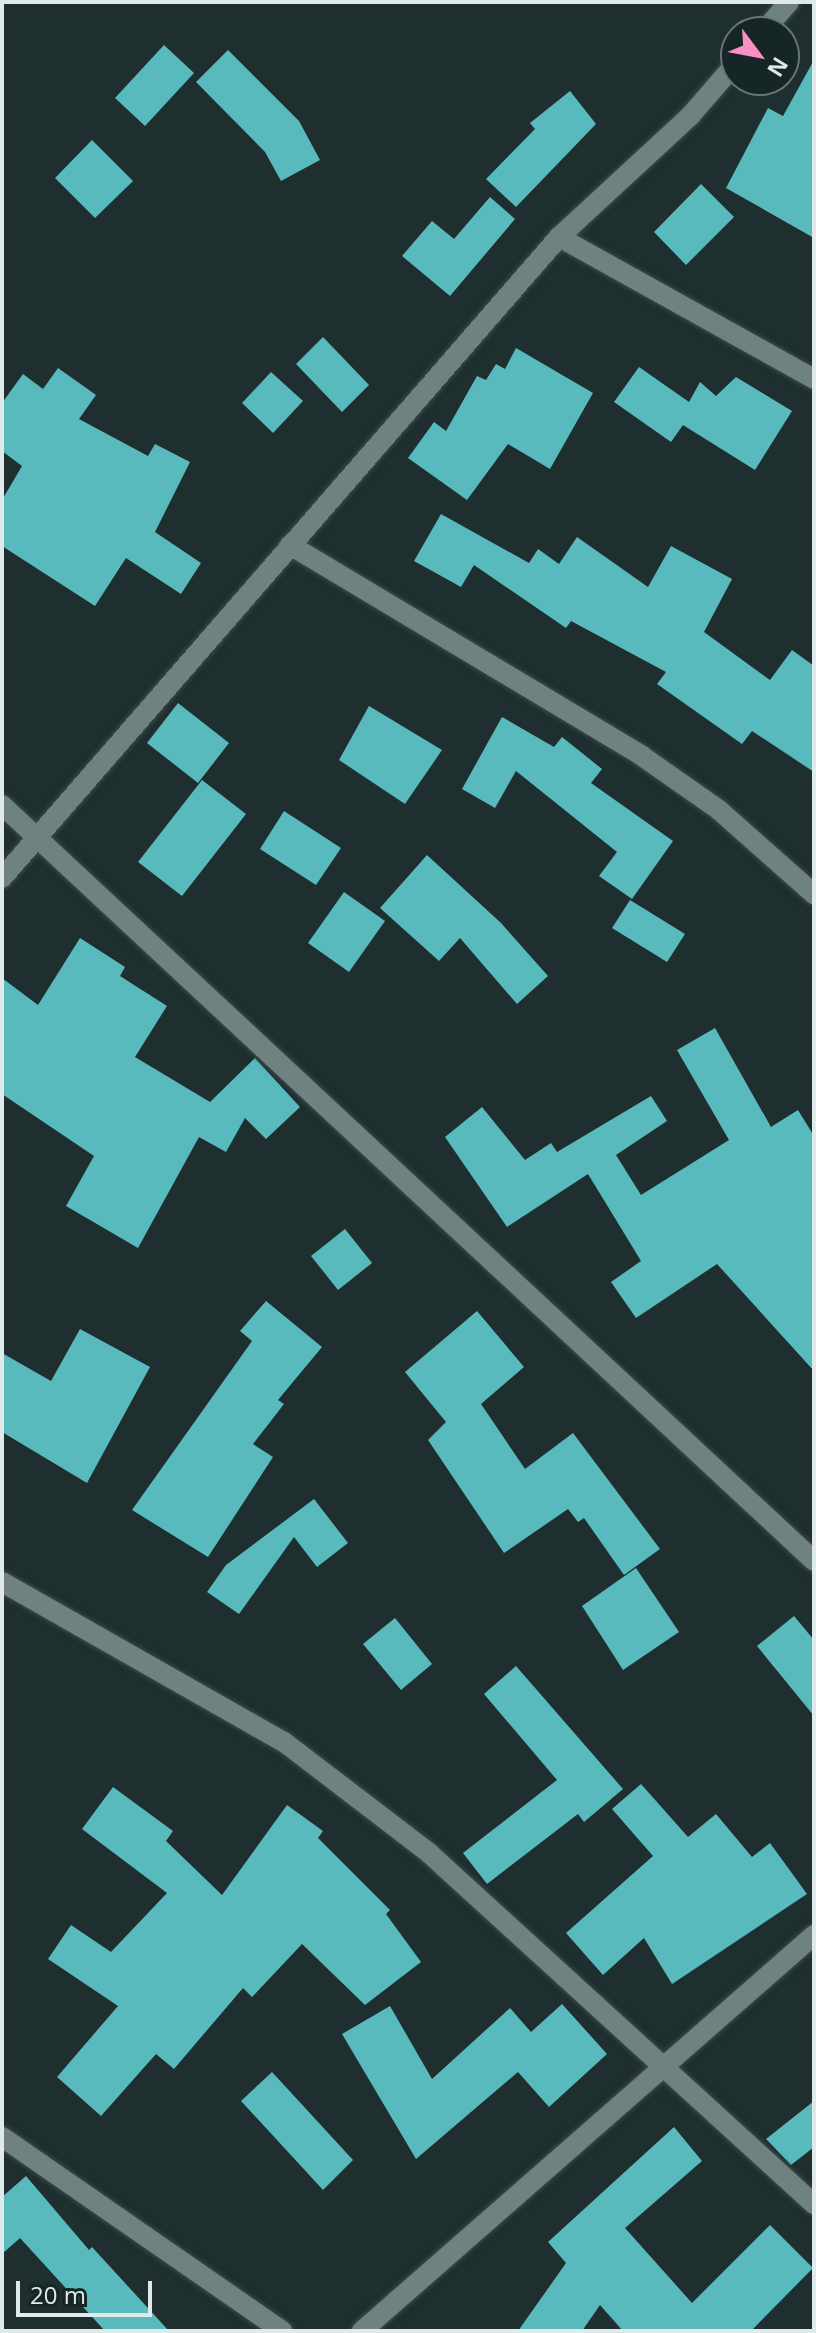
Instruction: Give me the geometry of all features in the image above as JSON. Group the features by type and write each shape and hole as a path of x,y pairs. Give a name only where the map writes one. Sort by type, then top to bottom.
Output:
{"street":[{"path":"2,878 37,833 559,237 691,115 720,81"},
{"path":"559,237 814,379"},
{"path":"290,545 642,756 719,810 814,894"},
{"path":"2,805 37,833 814,1561"},
{"path":"2,1582 284,1742 429,1853 663,2071 814,2204"},
{"path":"362,2331 663,2071 814,1935"},
{"path":"2,2137 282,2331"}],"building":[{"path":"164,45 194,73 145,126 115,98"},
{"path":"228,50 299,121 320,160 281,181 265,152 196,82"},
{"path":"814,60 814,238 726,188 768,108 783,116 794,96 800,96 800,85"},
{"path":"570,91 596,124 516,207 486,179 535,129 530,123"},
{"path":"92,140 133,181 95,218 55,178"},
{"path":"701,184 734,217 686,265 654,232"},
{"path":"490,197 515,219 450,296 402,256 432,221 454,239"},
{"path":"323,337 369,385 342,412 296,364"},
{"path":"516,348 593,393 550,469 508,444 467,500 408,458 434,422 446,431 477,376 486,380 496,364 505,369"},
{"path":"639,367 689,402 700,382 716,396 736,377 792,411 755,470 683,425 671,442 614,402"},
{"path":"58,368 96,395 79,419 148,456 155,444 190,462 155,532 201,563 181,594 126,558 95,606 2,546 2,500 22,466 2,451 2,403 23,374 43,389"},
{"path":"271,372 303,401 273,433 242,403"},
{"path":"441,514 529,563 538,549 559,564 577,537 648,587 671,546 732,579 704,632 770,680 792,650 814,666 814,772 752,731 742,744 657,684 666,672 571,621 566,628 474,565 461,587 414,561"},
{"path":"178,703 229,743 198,783 147,743"},
{"path":"369,706 442,750 405,804 339,760"},
{"path":"502,717 554,747 562,737 602,769 591,783 673,841 632,899 599,876 617,852 516,771 495,808 462,789"},
{"path":"202,780 246,814 182,896 138,862"},
{"path":"284,811 341,848 316,885 260,849"},
{"path":"427,855 501,923 548,976 517,1004 460,938 439,961 380,908"},
{"path":"344,892 385,921 349,972 308,943"},
{"path":"630,900 685,934 667,962 612,928"},
{"path":"80,938 125,967 120,976 167,1006 135,1057 210,1102 255,1058 300,1107 266,1139 245,1118 226,1152 199,1137 138,1248 66,1206 94,1156 2,1094 2,978 38,1005"},
{"path":"715,1028 771,1127 798,1110 814,1136 814,1371 717,1264 636,1318 611,1282 641,1261 588,1174 507,1227 445,1137 482,1107 525,1160 551,1143 557,1152 651,1096 667,1121 616,1155 641,1195 729,1140 677,1050"},
{"path":"345,1229 372,1263 338,1290 311,1256"},
{"path":"266,1301 322,1347 278,1400 284,1404 253,1444 273,1457 208,1557 132,1510 252,1341 240,1331"},
{"path":"477,1311 524,1367 481,1404 525,1469 573,1433 660,1549 624,1575 584,1518 578,1522 568,1509 504,1553 428,1440 446,1422 405,1372"},
{"path":"80,1329 150,1367 87,1483 2,1432 2,1353 51,1381"},
{"path":"314,1499 348,1543 317,1567 294,1537 239,1614 207,1592 226,1565"},
{"path":"636,1568 679,1632 623,1670 582,1606"},
{"path":"794,1616 814,1640 814,1716 757,1646"},
{"path":"395,1618 432,1664 401,1690 363,1644"},
{"path":"516,1666 623,1789 584,1822 578,1814 487,1884 463,1853 557,1780 484,1694"},
{"path":"641,1784 688,1837 716,1814 752,1857 770,1843 807,1894 672,1984 644,1938 603,1975 566,1933 653,1856 612,1809"},
{"path":"113,1787 173,1831 166,1841 222,1895 287,1805 323,1831 318,1838 390,1910 386,1914 421,1962 365,2005 302,1944 252,1997 243,1988 174,2069 156,2054 101,2116 57,2077 118,2006 48,1959 71,1925 111,1952 167,1893 82,1829"},
{"path":"562,2004 607,2054 549,2107 518,2072 416,2159 342,2034 390,2006 432,2079 510,2008 531,2032"},
{"path":"272,2072 353,2160 323,2190 241,2101"},
{"path":"814,2101 814,2147 791,2165 766,2139"},
{"path":"674,2127 702,2161 625,2228 692,2303 770,2225 813,2268 751,2331 623,2331 600,2305 582,2331 518,2331 566,2263 548,2242"},
{"path":"26,2176 89,2250 92,2247 169,2331 105,2331 20,2238 2,2254 2,2197"}]}
